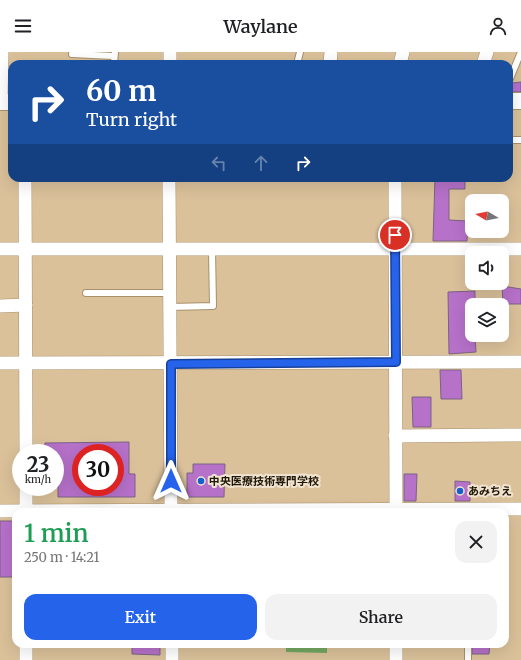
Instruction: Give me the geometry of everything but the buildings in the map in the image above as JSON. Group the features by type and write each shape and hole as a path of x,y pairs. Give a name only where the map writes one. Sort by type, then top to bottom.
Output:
{"street":[{"path":"2,52 4,102"},
{"path":"25,182 27,363 26,444"},
{"path":"170,182 172,508"},
{"path":"394,182 396,249 396,508"},
{"path":"0,249 521,249"},
{"path":"0,306 26,306"},
{"path":"0,363 171,364 521,362"},
{"path":"395,436 521,435"},
{"path":"26,496 26,508"},
{"path":"509,509 521,509"},
{"path":"0,511 12,511"},
{"path":"26,648 26,660"},
{"path":"172,648 172,660"},
{"path":"396,648 396,660"}],"lane":[{"path":"513,71 521,52"},
{"path":"72,54 114,54"},
{"path":"170,308 214,306 212,250"},
{"path":"86,293 170,293"},
{"path":"468,648 468,660"}],"green space":[{"path":"286,648 327,648 327,653 286,652"}],"place":[{"name":"中央医療技術専門学校","path":"201,481"},
{"name":"あみちえ","path":"460,491"}],"route":[{"path":"171,481 171,364 396,362 395,235"}]}
